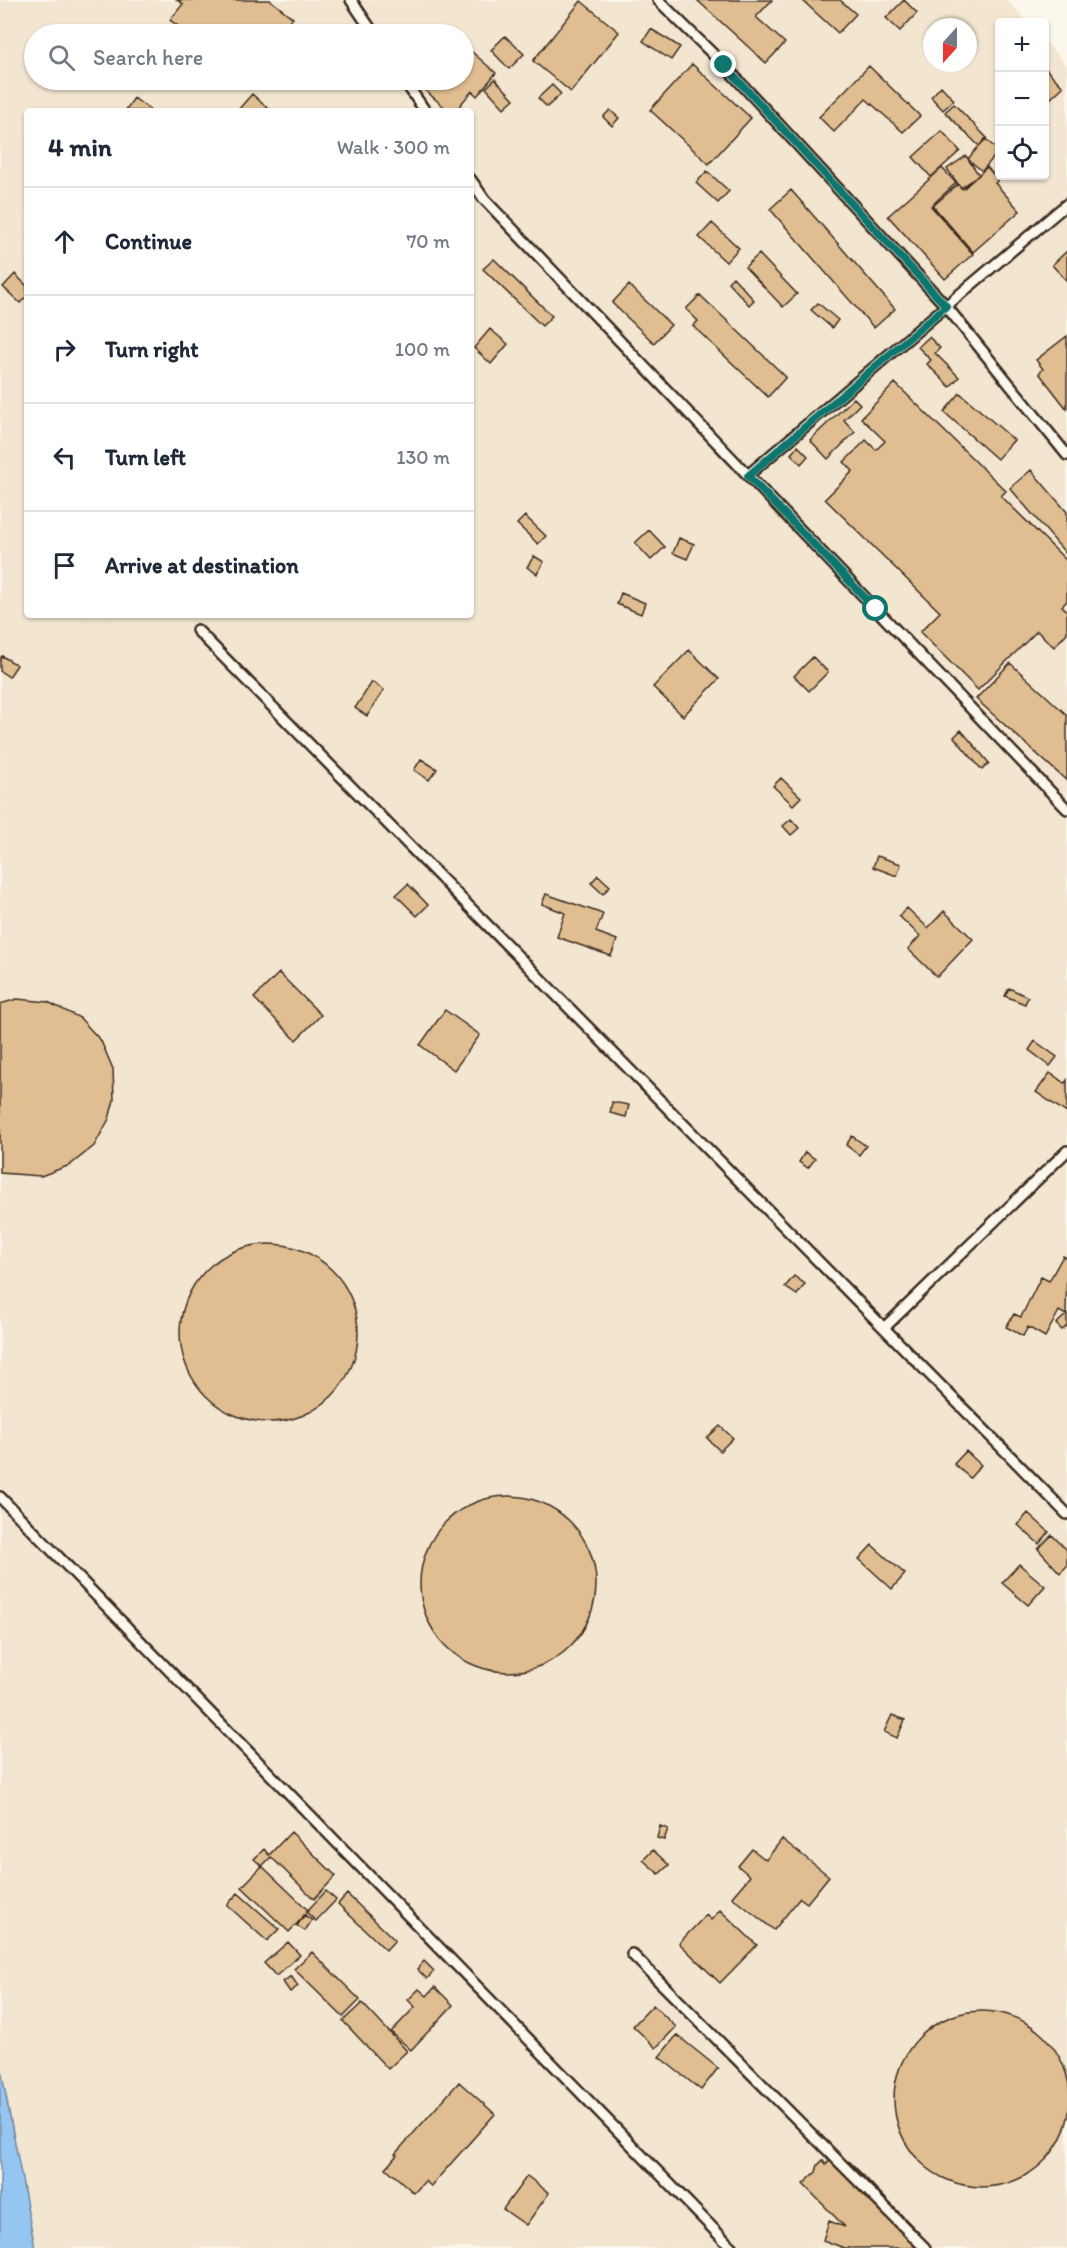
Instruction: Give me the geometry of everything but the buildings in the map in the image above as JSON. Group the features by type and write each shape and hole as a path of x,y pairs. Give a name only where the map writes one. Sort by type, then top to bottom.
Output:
{"lane":[{"path":"351,0 367,24"},
{"path":"658,0 724,65 946,306 1067,455"},
{"path":"411,90 423,108"},
{"path":"474,184 484,199 1067,809"},
{"path":"748,476 1067,204"},
{"path":"197,630 1067,1514"},
{"path":"884,1328 1067,1151"},
{"path":"0,1497 732,2248"},
{"path":"632,1954 925,2248"}],"shaded area":[{"path":"0,0 1007,0 1024,18 995,18 995,180 1049,180 1049,46 1067,66 1067,2248 35,2248 0,2064"}],"water":[{"path":"0,2064 35,2248 0,2248"}],"route":[{"path":"724,65 946,306 748,476 876,609"}]}
